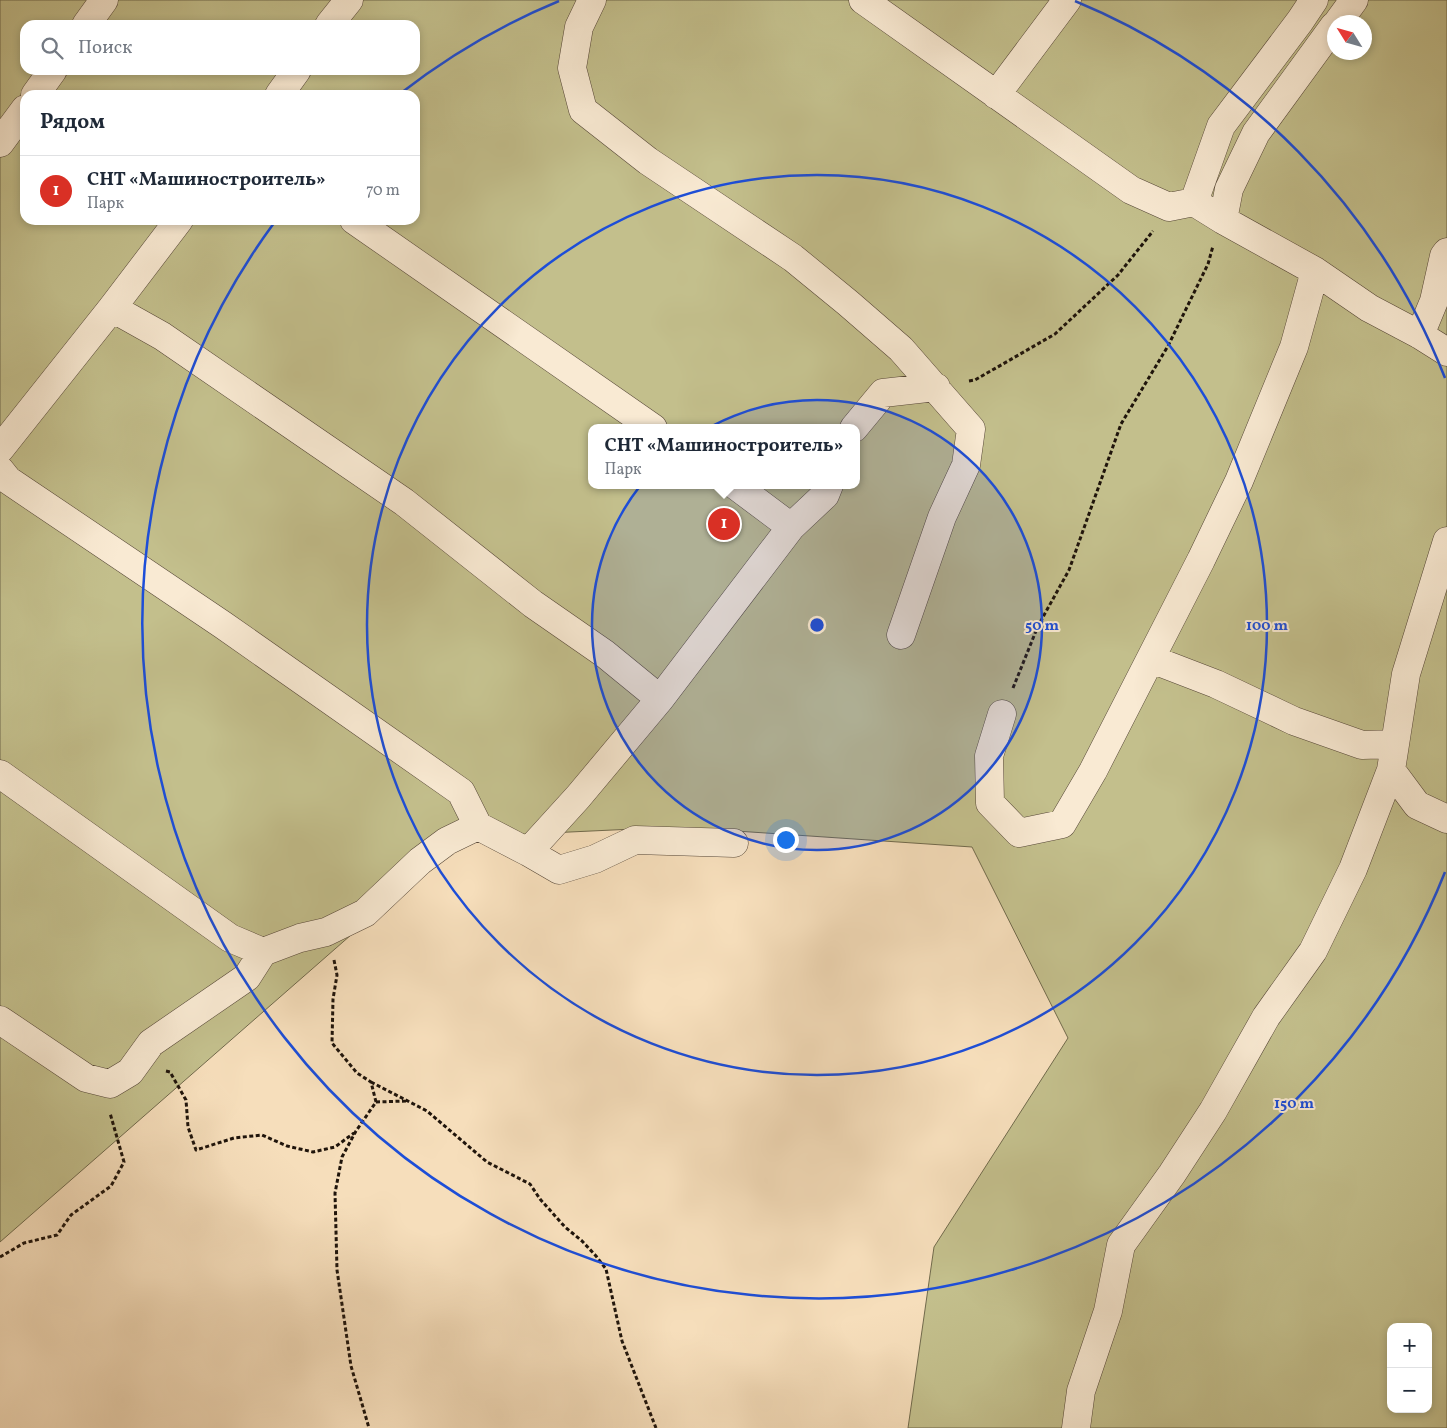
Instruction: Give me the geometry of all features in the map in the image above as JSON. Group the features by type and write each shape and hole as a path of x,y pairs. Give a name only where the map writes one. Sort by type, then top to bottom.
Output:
{"lane":[{"path":"90,20 104,0"},
{"path":"333,20 349,0"},
{"path":"592,0 579,27 572,68 584,110 648,161 793,258 848,303 901,349 971,429 966,465 942,516 901,635"},
{"path":"863,0 1131,190 1169,207 1194,202"},
{"path":"996,95 1067,0"},
{"path":"1194,202 1221,126 1314,0"},
{"path":"1343,15 1354,0"},
{"path":"1220,229 1229,189 1256,132 1327,36"},
{"path":"39,90 49,75"},
{"path":"283,90 294,75"},
{"path":"0,143 20,116"},
{"path":"1194,202 1220,229 1315,271 1369,308 1420,334 1447,352"},
{"path":"0,449 175,225"},
{"path":"361,225 648,424"},
{"path":"1420,334 1434,301 1444,256 1447,252"},
{"path":"1002,714 989,756 990,803 1019,833 1062,824 1093,771 1127,702 1151,659 1239,482 1294,347 1315,271"},
{"path":"112,308 162,336 404,502 495,575 605,654 660,699"},
{"path":"857,424 883,393 936,387"},
{"path":"0,470 8,480 223,625 461,792 478,826 559,870 595,859 635,840 734,843"},
{"path":"740,489 791,527"},
{"path":"528,852 584,790 660,699 791,527 825,495 827,489"},
{"path":"1076,1428 1081,1391 1108,1311 1121,1245 1172,1174 1203,1126 1266,1017 1313,951 1353,869 1393,757 1406,674 1447,541"},
{"path":"1151,659 1216,684 1294,721 1393,757 1417,805 1447,819"},
{"path":"0,774 230,938 263,952"},
{"path":"0,1020 86,1078 120,1078 152,1043 247,977 263,952 300,938 326,932 365,913 420,861 447,840 478,826"}],"path":[{"path":"936,387 975,380 1055,334 1118,275 1146,238 1157,227"},
{"path":"1002,714 1038,626 1069,570 1121,424 1168,346 1208,264 1220,229"},
{"path":"326,932 337,974 333,999 332,1043 357,1073 427,1111 444,1123 487,1162 530,1184 540,1199 565,1227 596,1256 606,1269 622,1341 656,1428"},
{"path":"0,1257 24,1243 57,1235 71,1215 111,1186 124,1162 108,1106 120,1078 148,1068 170,1072 186,1100 188,1127 196,1150 234,1138 262,1135 287,1146 313,1152 335,1147 356,1131"},
{"path":"369,1428 351,1366 337,1270 335,1193 342,1157 356,1131 376,1102 371,1082"},
{"path":"376,1102 406,1101"}],"shaded area":[{"path":"0,0 1447,0 1447,1428 908,1428 934,1247 1068,1038 972,847 736,831 634,829 463,837 0,1242"}],"place":[{"name":"СНТ «Машиностроитель»","path":"724,524"}]}
